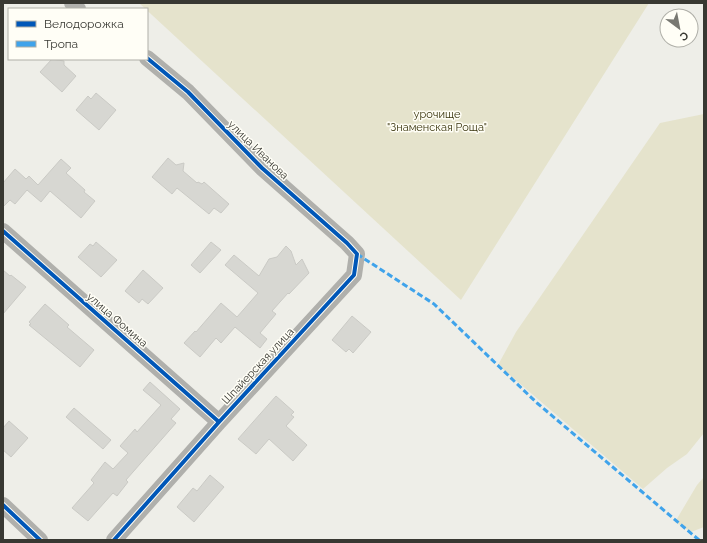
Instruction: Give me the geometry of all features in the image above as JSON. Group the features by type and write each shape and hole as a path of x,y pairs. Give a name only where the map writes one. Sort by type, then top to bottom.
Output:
{"street":[{"name":"улица Иванова","path":"148,59 188,92 262,168 347,243 357,254"},
{"name":"улица Фомина","path":"3,231 219,422"},
{"name":"Шпайерская улица","path":"114,540 219,422 354,275 357,254"},
{"path":"3,505 40,540"}],"green space":[{"name":"урочище \"Знаменская Роща\"","path":"139,3 649,3 461,300 148,11 148,8 144,8"},
{"path":"704,114 704,433 687,454 667,468 643,489 498,365 516,332 660,123"},
{"path":"704,477 704,527 691,532 675,522 697,485"}],"building":[{"path":"51,60 58,60 64,61 64,65 76,76 62,92 40,72"},
{"path":"96,93 116,110 99,130 76,110 88,96 91,99"},
{"path":"168,158 176,165 184,163 183,171 197,183 202,184 204,182 229,204 221,213 214,208 209,214 177,188 172,194 152,177"},
{"path":"61,159 71,168 66,173 95,201 81,218 50,191 41,202 27,190 15,204 10,200 3,207 3,183 15,169 26,179 29,176 38,185"},
{"path":"96,242 117,260 101,277 78,257 90,244 93,246"},
{"path":"211,242 221,250 200,273 191,265"},
{"path":"286,246 291,251 296,265 302,259 309,273 272,311 276,314 260,333 267,339 260,348 235,327 221,343 216,338 200,357 184,343 195,331 196,332 221,303 237,317 258,293 225,265 234,255 259,276 269,259 277,257"},
{"path":"3,270 26,287 3,314"},
{"path":"143,270 163,288 148,304 142,299 139,303 125,291"},
{"path":"45,304 69,325 67,327 94,350 80,367 29,325 31,324 29,322"},
{"path":"352,316 371,332 353,353 349,349 346,352 332,340"},
{"path":"150,382 180,409 171,419 176,423 126,480 128,482 117,496 113,493 88,521 72,508 94,483 91,480 105,462 113,469 128,453 120,446 135,429 137,432 161,405 143,390"},
{"path":"276,396 294,412 291,415 294,417 286,426 307,445 293,461 269,439 256,454 238,439"},
{"path":"74,408 111,440 103,449 66,417"},
{"path":"9,421 28,438 11,457 3,450 3,428"},
{"path":"210,475 224,487 194,522 177,507 193,488 197,491"}],"marked path":[{"path":"357,254 434,304 537,403 699,540"}],"cycle path":[{"path":"114,540 219,422 354,275 357,254 347,243 262,168 188,92 148,59"},
{"path":"3,231 219,422"},
{"path":"3,505 40,540"}]}
